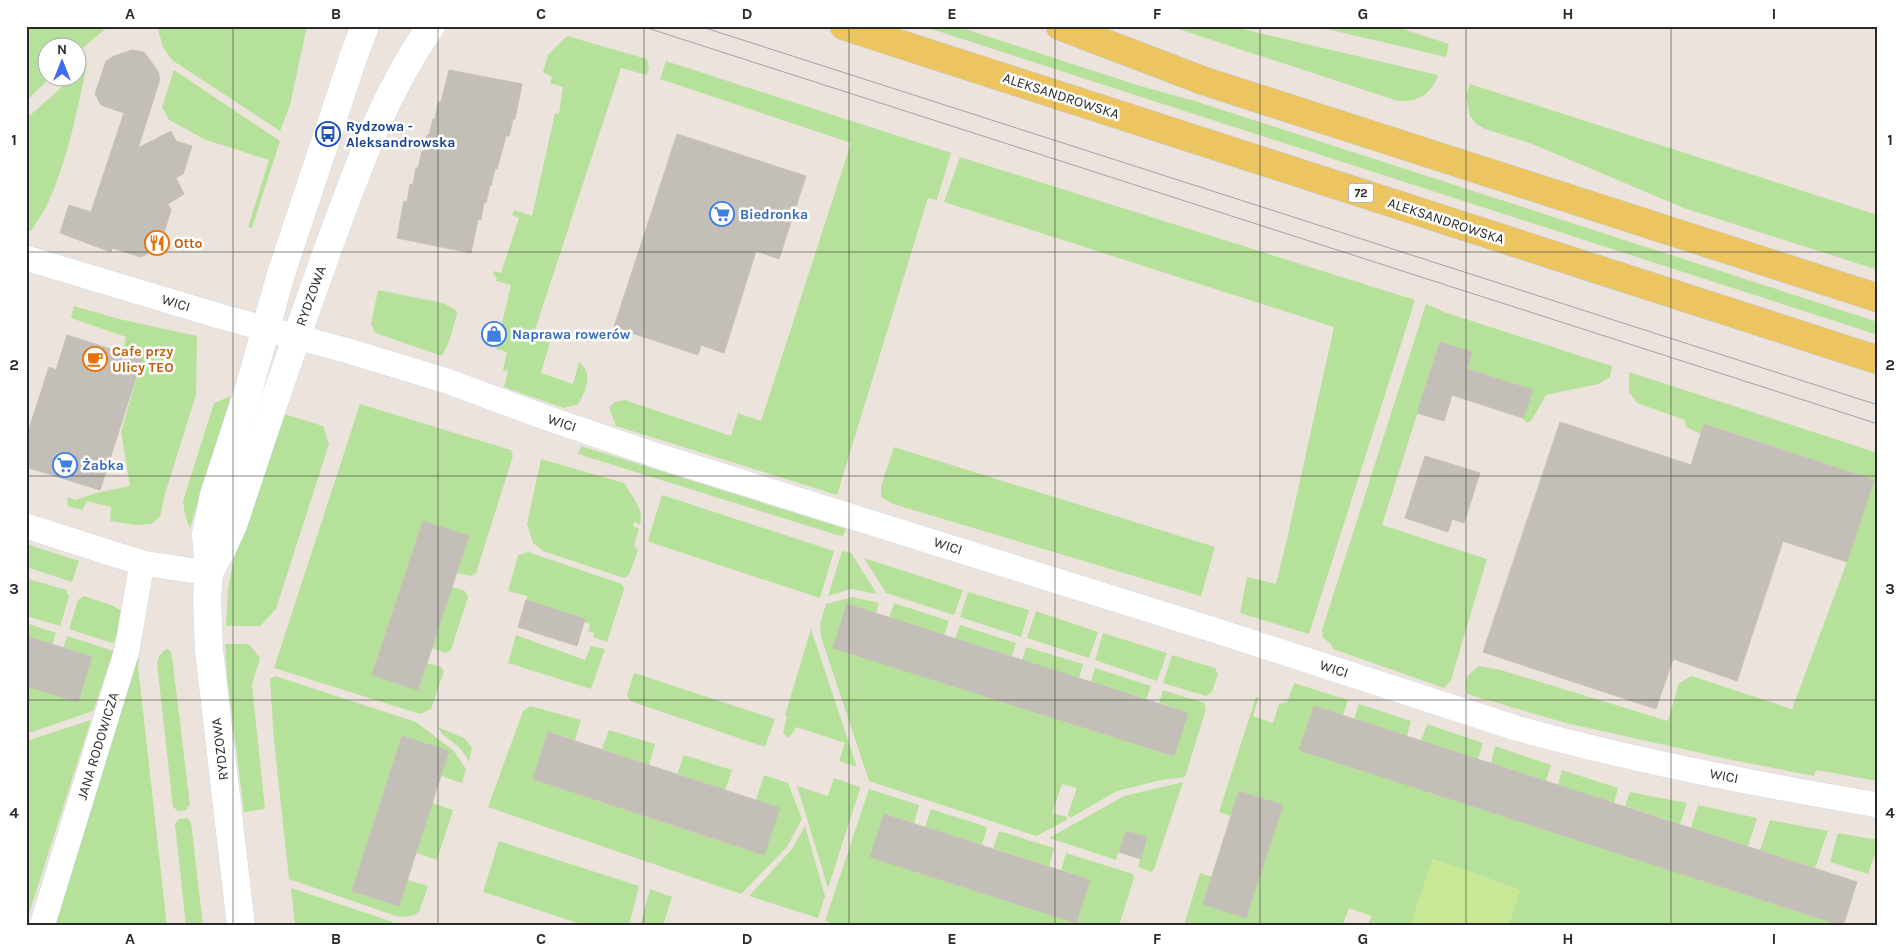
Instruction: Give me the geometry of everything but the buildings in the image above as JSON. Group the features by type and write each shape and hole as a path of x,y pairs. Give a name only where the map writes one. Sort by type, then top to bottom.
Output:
{"main road":[{"name":"ALEKSANDROWSKA","path":"844,26 1878,360"},
{"path":"1060,26 1204,80 1878,298"}],"street":[{"name":"RYDZOWA","path":"241,926 209,650 207,598 209,573 206,534 214,495 248,392 286,260 365,26"},
{"name":"RYDZOWA","path":"209,573 234,522 297,337 374,128 399,76 431,26"},
{"name":"WICI","path":"26,258 447,381 658,456 1186,621 1516,728 1691,770 1878,805"},
{"path":"26,526 142,563 209,573"},
{"name":"JANA RODOWICZA","path":"42,926 127,650 142,563"}],"green space":[{"path":"26,26 109,26 88,44 88,38 38,38 38,88 40,88 26,101"},
{"path":"157,26 307,26 290,105 280,131 172,60 163,47"},
{"path":"922,26 956,26 1137,85 1198,102 1878,322 1878,335"},
{"path":"1169,26 1230,26 1438,75 1432,88 1423,96 1412,100 1398,101"},
{"path":"1314,26 1394,26 1449,44 1446,57"},
{"path":"567,36 647,59 649,67 647,75 621,68 533,336 550,342 541,373 573,384 579,362 584,366 587,382 584,393 578,404 564,408 504,387 508,371 503,370 507,352 496,349 511,285 496,281 497,278 493,274 494,271 501,273 519,218 512,215 514,210 532,216 555,113 559,114 563,87 550,83 552,77 543,72 548,55"},
{"path":"666,61 951,153 937,200 928,198 837,495 616,426 609,407 615,402 625,400 731,436 738,413 761,421 851,143 660,79"},
{"path":"174,70 280,141 252,228 248,227 269,160 206,140 169,120 162,107"},
{"path":"1470,84 1878,215 1878,270 1684,208 1530,143 1485,129 1476,124 1470,116 1466,96"},
{"path":"61,88 82,88 56,185 43,213 31,231 26,229 26,119"},
{"path":"960,157 1415,300 1309,634 1240,613 1247,577 1276,584 1334,327 944,202"},
{"path":"378,290 443,303 456,310 457,314 449,342 442,356 375,333 371,324"},
{"path":"1426,304 1447,313 1612,366 1610,377 1598,384 1546,395 1531,421 1526,423 1523,418 1532,390 1467,369 1472,352 1440,342 1382,525 1487,559 1451,680 1444,688 1333,649 1331,644 1323,638 1322,630"},
{"path":"74,306 119,319 197,336 196,395 165,494 160,517 151,524 137,525 110,521 111,507 87,501 82,510 68,506 67,497 75,500 100,492 130,486 121,432 142,359 122,353 126,337 71,318"},
{"path":"1629,372 1878,453 1878,781 1816,770 1814,776 1732,760 1566,723 1467,694 1467,677 1479,666 1501,670 1668,721 1679,683 1692,676 1792,709 1847,562 1874,480 1705,424 1701,434 1686,427 1685,420 1637,403 1629,392"},
{"path":"231,396 190,528 185,515 183,501 214,403"},
{"path":"360,404 511,450 513,456 476,573 470,576 457,573 469,536 423,521 373,675 418,690 427,663 441,667 444,671 431,709 420,714 274,668"},
{"path":"281,413 323,426 329,444 276,609 260,626 226,626 228,589 236,547"},
{"path":"581,446 846,529 843,536 837,535 578,454"},
{"path":"894,447 1215,547 1201,596 893,504 881,497 881,486"},
{"path":"541,459 624,483 641,513 640,524 634,522 633,526 639,529 634,545 638,550 629,575 624,578 543,551 533,543 527,524"},
{"path":"662,495 834,551 820,598 649,542"},
{"path":"26,544 79,561 72,582 26,567"},
{"path":"842,551 851,553 877,594 851,589 828,596"},
{"path":"528,552 622,584 624,589 607,642 593,637 594,633 588,631 590,624 584,622 585,619 526,601 527,596 508,591 518,555"},
{"path":"864,558 963,590 954,615 886,593"},
{"path":"26,578 66,590 69,597 60,626 26,616"},
{"path":"452,587 465,591 468,597 451,650 445,653 432,648"},
{"path":"968,592 1029,610 1021,637 960,617"},
{"path":"84,596 111,605 122,611 115,641 112,643 69,629 78,600"},
{"path":"853,597 879,603 876,613 1188,713 1159,703 1163,690 1204,703 1206,709 1185,777 1161,780 1117,791 1070,818 1068,814 1077,788 1062,784 1052,813 1067,817 1067,820 1036,836 869,781 821,637 820,624 826,604"},
{"path":"894,603 949,621 944,635 889,618"},
{"path":"1036,611 1098,632 1089,658 1027,638"},
{"path":"26,623 56,633 52,645 26,636"},
{"path":"960,625 1016,643 1012,656 955,639"},
{"path":"811,629 857,767 839,761 845,743 796,727 789,738 783,733 787,716 785,715"},
{"path":"1103,633 1167,653 1157,681 1095,660"},
{"path":"516,635 585,660 591,646 605,649 591,689 508,663"},
{"path":"67,636 114,651 93,711 26,734 26,686 78,702 92,658 63,648"},
{"path":"225,644 249,644 260,658 252,685 265,809 244,812 227,676"},
{"path":"1026,647 1083,664 1079,678 1022,660"},
{"path":"166,649 170,650 172,656 190,805 186,810 178,811 173,807 157,663 159,656"},
{"path":"1172,655 1215,668 1218,674 1212,692 1206,696 1163,683"},
{"path":"136,658 139,659 138,666 167,926 52,926"},
{"path":"1095,668 1151,686 1146,699 1091,682"},
{"path":"634,673 775,719 765,747 630,701 627,695"},
{"path":"275,676 416,722 454,751 466,769 462,783 441,776 449,751 402,736 352,891 399,906 407,880 428,886 419,912 416,914 408,917 396,916 289,879 274,741 270,679"},
{"path":"1294,683 1348,700 1343,715 1314,706 1300,750 1843,926 1508,926 1520,890 1433,859 1410,926 1368,926 1371,916 1349,908 1342,926 1187,926 1185,922 1200,873 1212,877 1203,904 1246,918 1283,805 1240,791 1231,816 1219,812 1256,697 1259,697 1253,716 1273,723 1279,704 1287,702"},
{"path":"1359,704 1411,721 1407,736 1354,719"},
{"path":"530,706 581,720 575,740 548,732 533,779 764,855 756,800 764,775 788,783 802,819 787,847 741,894 488,807 523,711"},
{"path":"91,720 26,923 26,741"},
{"path":"1427,724 1483,743 1478,759 1421,741"},
{"path":"438,727 464,738 472,748 469,761 459,747 442,734"},
{"path":"609,730 655,744 649,765 602,749"},
{"path":"1495,746 1551,765 1546,781 1491,763"},
{"path":"684,755 732,770 725,790 677,774"},
{"path":"1562,770 1618,788 1614,803 1558,785"},
{"path":"834,778 860,787 860,789 828,888 797,786 828,796"},
{"path":"1183,782 1154,869 1151,872 1138,867 1147,837 1126,831 1116,860 1049,838 1124,796"},
{"path":"869,789 919,805 914,823 884,814 871,857 1076,923 1090,880 1061,871 1066,853 1133,874 1134,878 1119,926 840,926 825,921"},
{"path":"1630,792 1687,803 1680,824 1625,806"},
{"path":"432,803 453,810 437,860 416,853"},
{"path":"1698,805 1757,818 1748,846 1691,828"},
{"path":"931,809 987,827 982,845 925,827"},
{"path":"187,818 191,822 203,926 186,926 175,824 179,819"},
{"path":"1770,820 1828,831 1815,868 1760,850"},
{"path":"805,826 825,896 818,918 749,896 792,849"},
{"path":"999,831 1054,848 1049,867 993,848"},
{"path":"1838,833 1878,840 1878,846 1868,874 1830,862"},
{"path":"499,841 639,886 629,926 587,926 483,892"},
{"path":"1433,859 1520,890 1508,926 1410,926"},
{"path":"291,888 393,922 392,926 295,926"},
{"path":"650,889 672,897 663,926 640,926"}],"tram line":[{"path":"641,26 1878,424"},
{"path":"699,26 1878,405"}],"place":[{"name":"Rydzowa - Aleksandrowska","path":"328,134"},
{"name":"Biedronka","path":"722,214"},
{"name":"Otto","path":"157,243"},
{"name":"Naprawa rowerów","path":"494,334"},
{"name":"Cafe przy Ulicy TEO","path":"95,359"},
{"name":"Żabka","path":"65,465"}]}
